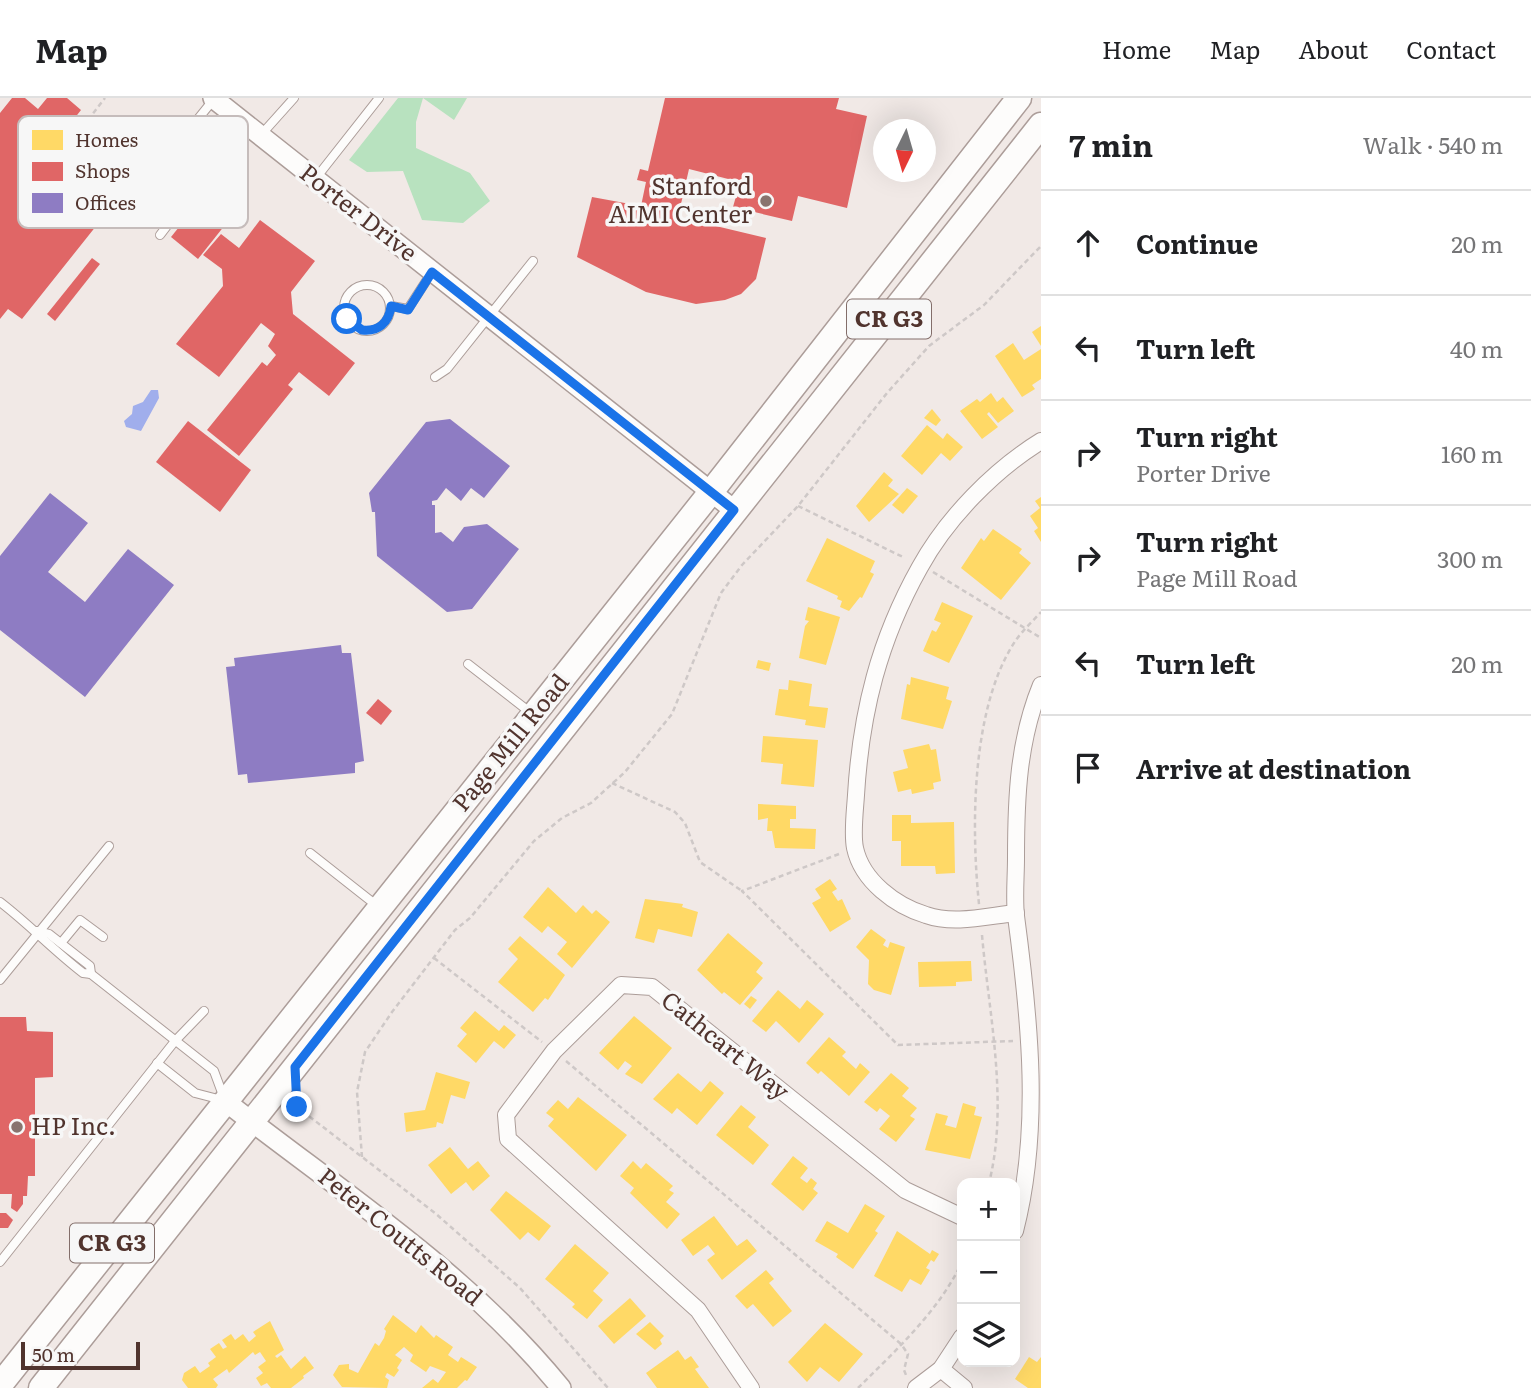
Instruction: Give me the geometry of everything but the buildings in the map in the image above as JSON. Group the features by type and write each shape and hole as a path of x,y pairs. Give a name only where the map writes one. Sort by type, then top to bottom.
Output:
{"main road":[{"name":"Page Mill Road","path":"0,1385 711,492 1018,98"},
{"name":"Page Mill Road","path":"41,1388 734,510 822,405 1041,125"}],"street":[{"name":"Porter Drive","path":"213,99 234,116"},
{"name":"Porter Drive","path":"248,127 734,510"},
{"path":"1016,913 951,920 927,916 882,891 864,870 855,848 859,757 868,694 883,647 921,565 965,506 1021,453 1041,441"},
{"path":"1020,1219 1025,1207 1037,1145 1036,1040 1016,913 1016,797 1024,734 1041,685"},
{"name":"Cathcart Way","path":"751,1388 698,1310 508,1139 506,1115 554,1051 621,985 652,987 905,1191 957,1215"},
{"name":"Peter Coutts Road","path":"225,1101 336,1183 481,1301 561,1388"},
{"path":"916,1388 941,1369 957,1345"},
{"path":"941,1369 964,1388"}],"lane":[{"path":"248,135 294,98"},
{"path":"316,179 379,98"},
{"path":"200,116 213,99"},
{"path":"160,235 166,228"},
{"path":"435,377 447,369 533,261"},
{"path":"391,306 408,310 432,272"},
{"path":"364,284 379,287 385,292 391,306 385,323 368,331 351,324 344,306 350,291 364,284"},
{"path":"468,664 533,715"},
{"path":"0,980 37,931 109,846"},
{"path":"310,853 379,907"},
{"path":"0,902 37,931 49,934 61,943 90,966 91,974"},
{"path":"61,943 80,920 103,937"},
{"path":"37,931 43,943 83,973 91,974 214,1071 225,1101"},
{"path":"0,1262 157,1063 204,1011"},
{"path":"157,1063 195,1093 225,1101"}],"path":[{"path":"91,116 105,98"},
{"path":"362,1157 357,1092 365,1052 434,958 534,841 562,818 591,803 672,714 721,593 742,565 798,506 929,346 984,305 1041,246"},
{"path":"1026,628 1041,612"},
{"path":"612,783 675,812 685,823 700,862 742,891 898,1045 1036,1040"},
{"path":"742,891 855,848"},
{"path":"434,958 554,1051 901,1344 908,1354 904,1370 916,1388"},
{"path":"295,1067 297,1107 435,1213 520,1288 608,1388"},
{"path":"858,1388 901,1344 940,1297 957,1270"}],"green space":[{"path":"398,98 423,98 416,122 416,148 470,173 490,201 463,223 422,220 403,171 367,172 349,160"},
{"path":"423,98 467,98 454,120"}],"water":[{"path":"151,390 158,390 159,398 141,431 126,427 124,421 132,414 133,406 143,402"}],"place":[{"name":"Stanford AIMI Center","path":"766,201"},
{"name":"HP Inc.","path":"17,1127"}],"route":[{"path":"297,1107 295,1067 734,510 432,272 408,310 391,306 388,318 380,327 362,330 347,319"}]}
